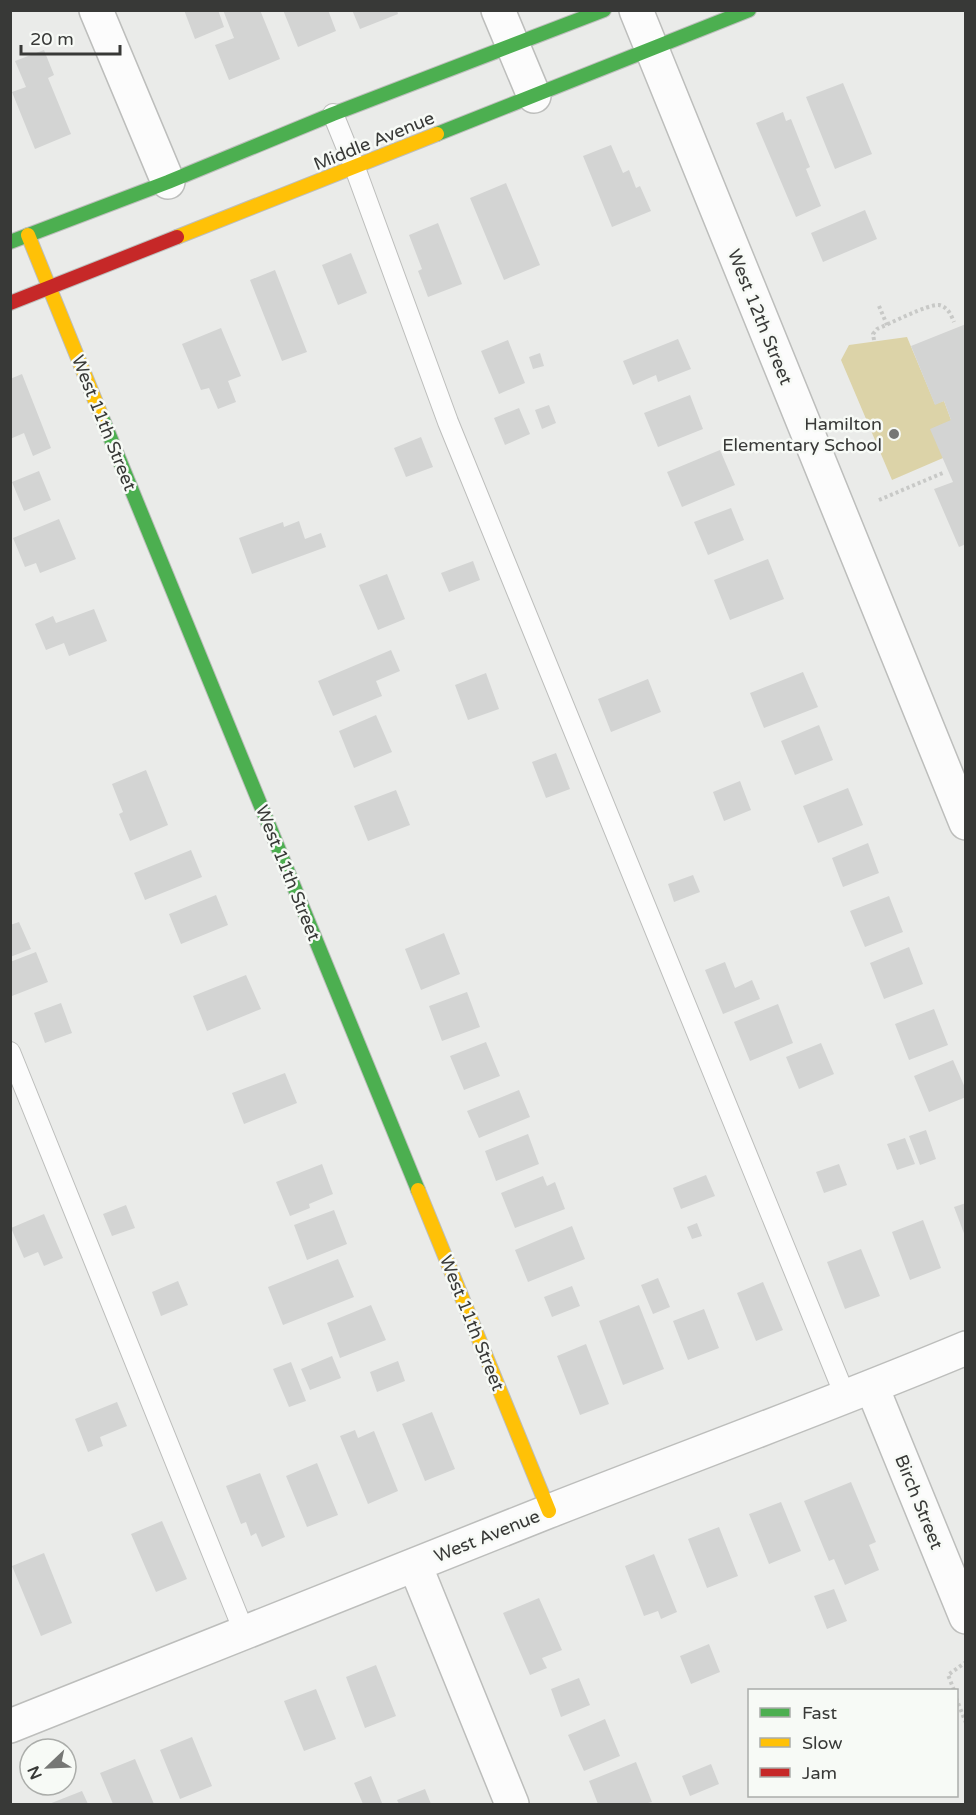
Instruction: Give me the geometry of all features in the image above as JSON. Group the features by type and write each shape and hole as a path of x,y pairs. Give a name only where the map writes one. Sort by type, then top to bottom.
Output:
{"main road":[{"path":"10,242 604,10"},
{"name":"Middle Avenue","path":"10,303 749,10"},
{"name":"West 11th Street","path":"28,235 549,1511"}],"street":[{"path":"96,10 168,182"},
{"path":"498,10 534,96"},
{"name":"West 12th Street","path":"636,10 966,823"},
{"name":"West Avenue","path":"10,1726 549,1511 859,1393 966,1348"},
{"name":"Birch Street","path":"859,1393 966,1617"},
{"path":"415,1564 512,1804"}],"lane":[{"path":"333,114 448,422 859,1393"},
{"path":"10,1052 245,1634"}],"path":[{"path":"874,340 873,334 876,329 932,306 941,305 950,312 954,322"},
{"path":"879,306 887,325"},
{"path":"879,500 945,472"},
{"path":"954,1689 948,1675 966,1662"},
{"path":"958,1701 966,1723"}],"shaded area":[{"path":"907,337 935,404 944,401 951,420 943,458 892,480 841,360 849,345"}],"building":[{"path":"184,10 218,10 224,27 195,39"},
{"path":"223,10 260,10 280,59 229,80 215,45 234,38"},
{"path":"283,10 328,10 336,31 298,47"},
{"path":"352,10 397,10 398,14 360,29"},
{"path":"44,50 54,75 48,78 71,134 35,149 12,92 26,87 15,61"},
{"path":"843,83 872,154 835,169 806,97"},
{"path":"783,112 786,121 791,119 810,167 806,169 821,206 796,217 756,123"},
{"path":"611,145 623,173 629,170 636,188 640,186 651,211 612,227 583,156"},
{"path":"506,183 540,265 504,280 470,198"},
{"path":"865,210 877,239 823,262 811,233"},
{"path":"438,223 462,284 428,297 418,271 422,269 409,235"},
{"path":"351,253 367,293 338,305 322,265"},
{"path":"275,270 307,352 282,361 250,280"},
{"path":"966,324 966,544 959,547 934,489 953,482 930,429 951,420 944,401 935,405 911,346"},
{"path":"221,328 241,376 228,381 236,402 218,409 209,388 201,390 182,344"},
{"path":"678,339 691,369 658,382 656,375 633,385 623,361"},
{"path":"508,340 525,383 499,394 481,351"},
{"path":"540,353 544,366 533,369 529,357"},
{"path":"22,374 51,448 33,456 24,433 10,439 10,379"},
{"path":"690,395 703,429 658,447 644,413"},
{"path":"549,405 556,423 542,429 535,410"},
{"path":"519,408 530,434 505,445 494,418"},
{"path":"421,437 433,467 406,477 394,448"},
{"path":"720,450 735,485 682,507 667,472"},
{"path":"39,471 51,500 24,511 12,482"},
{"path":"731,508 744,540 708,555 694,522"},
{"path":"59,519 76,559 40,573 36,563 25,567 13,538"},
{"path":"299,521 305,539 321,533 326,547 252,574 239,538 283,522 284,527"},
{"path":"768,559 784,599 730,620 714,580"},
{"path":"473,561 480,580 449,592 441,573"},
{"path":"387,574 405,619 378,630 359,585"},
{"path":"94,609 107,641 69,656 64,643 46,650 35,624 53,616 56,623"},
{"path":"391,650 400,671 376,681 382,696 333,716 318,681"},
{"path":"803,672 818,707 764,728 750,693"},
{"path":"486,673 499,709 468,720 455,685"},
{"path":"648,679 661,712 611,732 598,699"},
{"path":"376,715 392,752 354,768 339,731"},
{"path":"819,725 833,760 795,775 781,741"},
{"path":"556,753 570,789 546,798 532,762"},
{"path":"146,770 168,825 130,841 119,814 123,812 112,784"},
{"path":"740,781 751,810 724,821 713,792"},
{"path":"848,788 863,825 818,843 803,806"},
{"path":"396,790 410,825 368,841 354,806"},
{"path":"868,843 879,873 843,887 832,858"},
{"path":"191,850 202,877 145,900 134,873"},
{"path":"693,875 700,892 674,902 668,884"},
{"path":"216,895 228,925 181,944 169,914"},
{"path":"889,896 903,932 865,947 850,911"},
{"path":"19,922 31,949 10,957 10,925"},
{"path":"444,933 460,974 421,990 405,949"},
{"path":"909,947 923,984 884,999 870,963"},
{"path":"36,952 48,982 12,996 10,962"},
{"path":"725,962 735,988 752,980 760,999 723,1014 705,970"},
{"path":"246,975 261,1009 207,1031 193,996"},
{"path":"467,992 480,1027 442,1041 429,1006"},
{"path":"61,1003 72,1033 45,1043 34,1013"},
{"path":"778,1004 793,1043 750,1061 734,1022"},
{"path":"934,1009 948,1045 909,1060 895,1024"},
{"path":"486,1042 500,1076 464,1090 450,1056"},
{"path":"821,1043 834,1074 799,1089 786,1057"},
{"path":"953,1060 966,1090 966,1097 929,1112 914,1076"},
{"path":"285,1073 297,1103 244,1124 232,1093"},
{"path":"519,1090 530,1117 479,1138 467,1111"},
{"path":"926,1130 936,1159 920,1165 909,1136"},
{"path":"528,1134 539,1164 496,1181 485,1151"},
{"path":"905,1138 915,1164 897,1170 887,1144"},
{"path":"322,1164 333,1194 309,1204 310,1208 290,1216 276,1182"},
{"path":"839,1164 847,1185 824,1193 816,1172"},
{"path":"706,1175 715,1196 681,1209 673,1188"},
{"path":"543,1176 547,1186 555,1182 565,1209 515,1228 501,1193"},
{"path":"966,1203 966,1236 965,1236 954,1207"},
{"path":"126,1205 135,1228 112,1236 103,1214"},
{"path":"334,1210 347,1244 307,1260 294,1225"},
{"path":"44,1214 63,1258 44,1266 38,1252 24,1258 11,1228"},
{"path":"923,1220 941,1268 910,1280 892,1232"},
{"path":"697,1223 702,1236 692,1239 687,1227"},
{"path":"572,1226 585,1259 528,1282 515,1250"},
{"path":"861,1249 880,1296 845,1309 827,1262"},
{"path":"338,1259 354,1297 283,1325 268,1287"},
{"path":"658,1278 670,1307 653,1314 641,1285"},
{"path":"178,1281 188,1305 161,1316 152,1292"},
{"path":"763,1282 783,1330 756,1341 737,1293"},
{"path":"572,1286 580,1306 552,1317 544,1297"},
{"path":"371,1305 386,1340 340,1358 327,1323"},
{"path":"639,1305 664,1369 623,1385 599,1321"},
{"path":"704,1309 719,1348 688,1360 673,1321"},
{"path":"586,1344 609,1404 580,1415 557,1356"},
{"path":"332,1356 341,1378 310,1390 301,1369"},
{"path":"398,1361 405,1381 377,1392 370,1372"},
{"path":"291,1362 306,1401 289,1407 273,1369"},
{"path":"117,1402 127,1426 100,1437 103,1446 88,1452 75,1419"},
{"path":"432,1412 455,1469 425,1481 402,1424"},
{"path":"355,1430 358,1438 374,1431 398,1491 368,1504 340,1436"},
{"path":"317,1463 338,1515 307,1527 286,1476"},
{"path":"260,1473 285,1537 262,1547 256,1533 251,1536 246,1522 241,1524 226,1486"},
{"path":"851,1482 876,1542 869,1545 879,1570 845,1585 834,1559 829,1561 804,1501"},
{"path":"781,1502 801,1551 769,1564 749,1514"},
{"path":"162,1521 187,1579 156,1592 131,1534"},
{"path":"719,1527 738,1576 707,1588 688,1539"},
{"path":"44,1553 72,1623 41,1636 12,1566"},
{"path":"654,1554 677,1612 661,1619 658,1611 644,1616 625,1566"},
{"path":"834,1589 847,1621 827,1629 814,1596"},
{"path":"539,1598 562,1650 542,1658 547,1668 530,1675 503,1613"},
{"path":"709,1644 720,1672 691,1684 680,1656"},
{"path":"376,1665 396,1716 365,1728 346,1677"},
{"path":"579,1678 590,1705 561,1717 551,1689"},
{"path":"316,1689 336,1739 304,1751 284,1701"},
{"path":"605,1719 620,1756 584,1771 568,1735"},
{"path":"192,1737 212,1786 180,1799 160,1750"},
{"path":"135,1759 154,1804 113,1804 100,1773"},
{"path":"636,1762 652,1802 598,1804 589,1781"},
{"path":"711,1764 719,1784 690,1796 682,1776"},
{"path":"371,1776 382,1803 380,1804 363,1804 354,1783"},
{"path":"425,1789 431,1804 399,1804 397,1800"},
{"path":"82,1791 88,1804 49,1804 67,1797 78,1797 78,1793"}],"traffic: fast":[{"path":"10,242 604,10"},
{"path":"437,134 749,10"},
{"path":"101,415 418,1190"}],"traffic: slow":[{"path":"177,237 437,134"},
{"path":"28,235 101,415"},
{"path":"418,1190 549,1511"}],"traffic: jam":[{"path":"10,303 177,237"}],"place":[{"name":"Hamilton Elementary School","path":"894,434"}]}
